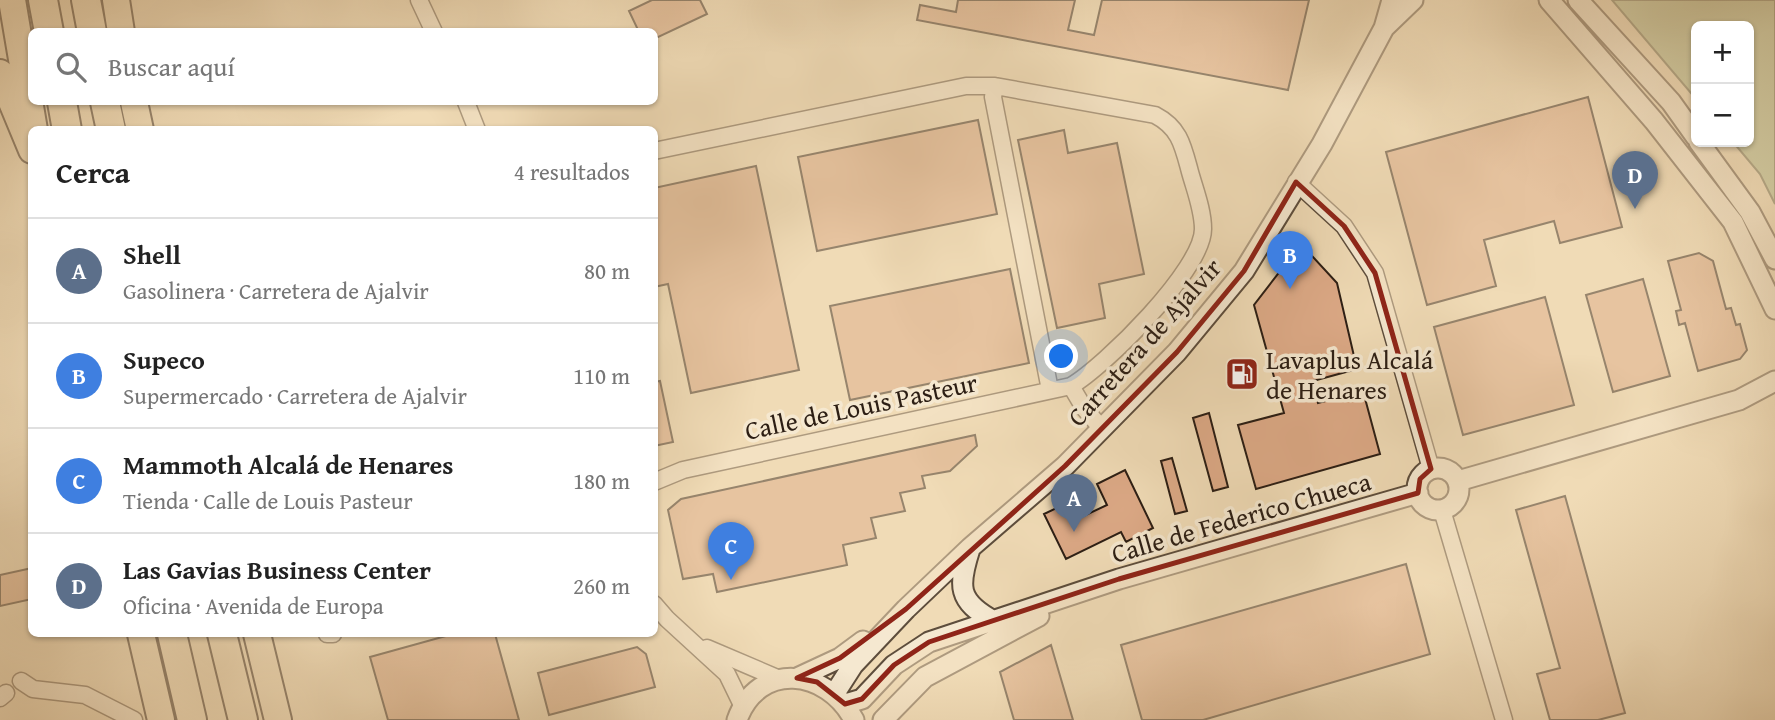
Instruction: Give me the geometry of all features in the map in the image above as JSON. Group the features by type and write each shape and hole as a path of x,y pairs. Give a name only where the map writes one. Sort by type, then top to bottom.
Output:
{"highway":[{"path":"12,0 28,95"},
{"path":"43,0 48,28"},
{"path":"86,0 91,28"},
{"path":"116,0 120,28"},
{"path":"0,73 28,140"},
{"path":"30,105 33,126"},
{"path":"62,105 65,126"},
{"path":"106,105 110,126"},
{"path":"135,105 140,126"},
{"path":"142,637 161,720"},
{"path":"173,637 192,720"},
{"path":"223,637 243,720"},
{"path":"258,637 278,720"}],"street":[{"path":"419,0 432,28"},
{"name":"Carretera de Ajalvir","path":"845,706 853,665 906,609 970,548 1065,466 1102,429 1177,352 1244,271 1296,182 1322,144 1384,28 1392,0"},
{"name":"Carretera de Ajalvir","path":"1384,28 1413,0"},
{"path":"1549,0 1654,121 1733,222 1775,309"},
{"path":"1578,0 1671,102 1691,130"},
{"name":"Calle de Louis Pasteur","path":"658,150 966,86 995,86 1155,116 1169,122 1177,131 1183,145 1203,231 1188,270 1114,352 1071,386 683,470 658,480"},
{"path":"995,86 993,97 1050,390"},
{"path":"467,105 475,126"},
{"path":"1703,147 1750,212 1775,260"},
{"path":"1296,182 1344,226 1374,273 1431,469"},
{"path":"1458,481 1739,400 1775,381"},
{"path":"1071,386 1102,429"},
{"path":"1431,469 1448,470 1458,481 1457,500 1442,510 1427,507 1418,493 1420,479 1431,469"},
{"name":"Calle de Louis Pasteur","path":"658,492 683,470"},
{"name":"Calle de Federico Chueca","path":"1079,593 1418,493"},
{"path":"1442,510 1504,720"},
{"path":"970,548 963,571 965,599 974,610 994,621"},
{"path":"692,640 736,662 790,679 817,682 845,706 862,699 894,665 929,642 1079,593"},
{"path":"883,720 925,677 1079,593"},
{"name":"Carretera de Ajalvir","path":"737,716 767,685 790,679 840,658 906,609"},
{"path":"661,616 692,640 727,674 737,716"},
{"path":"21,681 33,690 85,695 134,720"}],"highlighted area":[{"path":"1296,182 1344,226 1375,273 1428,456 1431,469 1420,479 1418,493 1119,579 929,642 894,665 862,699 845,704 817,682 797,678 840,658 906,609 1065,466 1177,352 1244,271"}],"green space":[{"path":"1612,0 1775,0 1775,204 1760,174 1737,147 1754,147 1754,21 1691,21 1691,93"}],"building":[{"path":"652,0 700,0 707,14 658,37 658,28 637,28 629,11"},
{"path":"958,0 1075,0 1068,30 1094,35 1102,0 1309,0 1288,90 917,20 920,5 956,12"},
{"path":"1588,97 1622,227 1560,243 1554,221 1484,240 1496,286 1427,305 1386,152"},
{"path":"978,120 997,214 817,251 798,157"},
{"path":"1064,130 1068,153 1117,143 1144,274 1099,284 1105,318 1057,328 1018,140"},
{"path":"756,166 799,370 691,393 668,284 658,286 658,187"},
{"path":"1301,244 1337,283 1357,369 1313,381 1318,403 1363,391 1380,454 1256,489 1238,425 1284,413 1254,305"},
{"path":"1699,253 1713,261 1726,309 1731,308 1736,325 1740,324 1747,350 1740,359 1698,371 1685,323 1679,325 1676,311 1681,310 1668,261"},
{"path":"1010,269 1029,363 850,400 830,306"},
{"path":"1643,279 1670,376 1613,392 1586,295"},
{"path":"1545,297 1574,405 1463,435 1434,327"},
{"path":"658,381 673,442 658,445"},
{"path":"1209,413 1228,487 1213,491 1193,418"},
{"path":"975,435 977,446 950,471 922,476 925,488 900,493 905,511 871,518 876,538 843,545 847,565 717,592 713,574 683,579 668,510 681,499"},
{"path":"1172,458 1187,511 1175,514 1161,461"},
{"path":"1125,470 1153,528 1126,542 1121,532 1066,559 1044,514 1065,504 1073,521 1107,505 1097,484"},
{"path":"1565,496 1625,713 1598,720 1550,720 1537,674 1560,668 1516,510"},
{"path":"1406,564 1430,654 1203,720 1142,720 1121,645"},
{"path":"28,569 28,600 0,606 0,575"},
{"path":"442,637 496,637 519,720 388,720 370,657"},
{"path":"1051,645 1073,720 1014,720 1000,672"},
{"path":"637,647 646,654 655,687 549,715 538,673"}],"place":[{"name":"Las Gavias Business Center","path":"1635,209"},
{"name":"Supeco","path":"1290,289"},
{"name":"Lavaplus Alcalá de Henares","path":"1242,374"},
{"name":"Shell","path":"1074,532"},
{"name":"Mammoth Alcalá de Henares","path":"731,580"}]}
